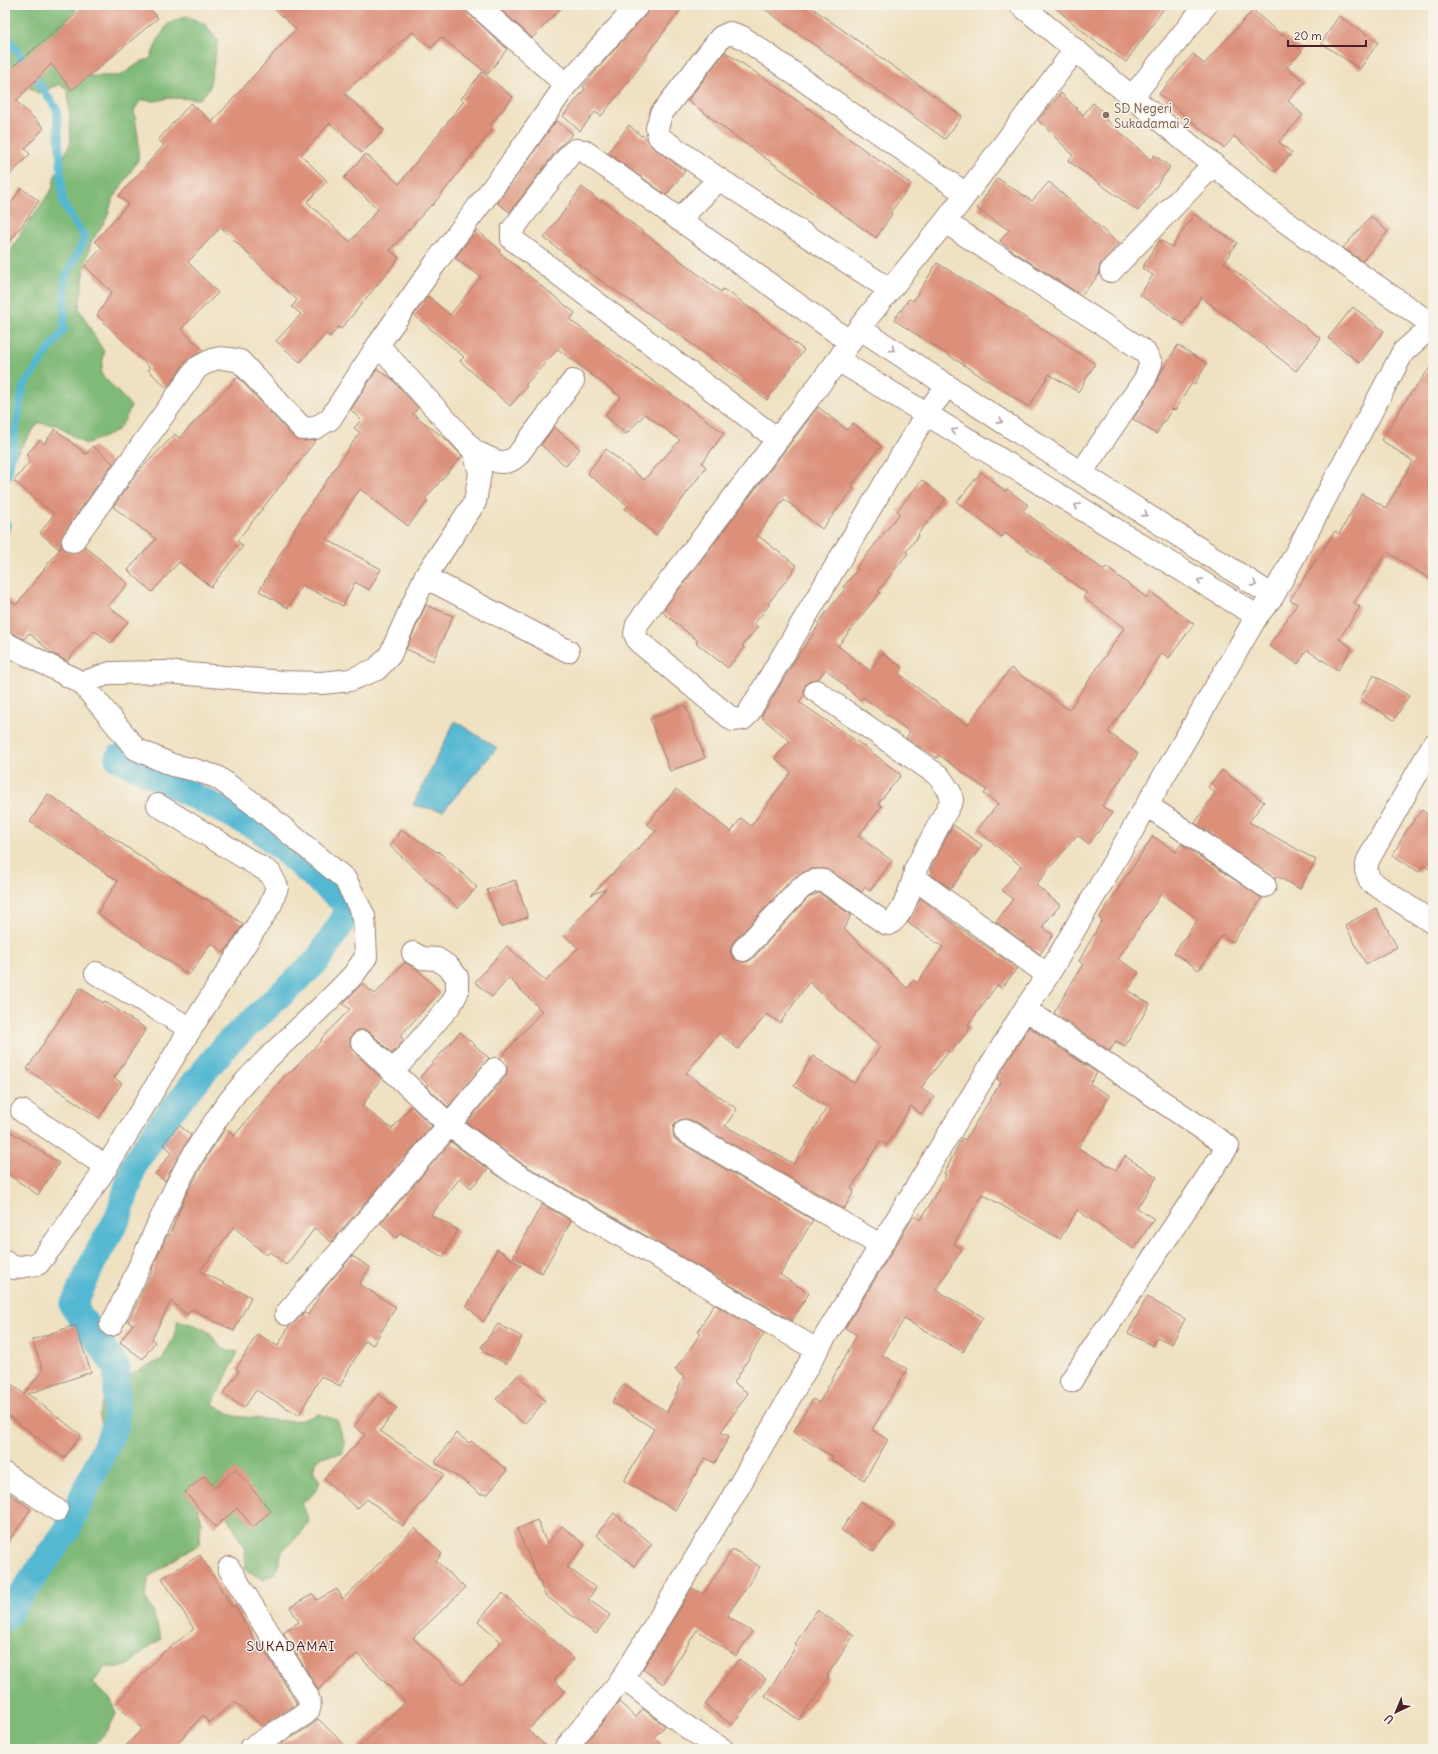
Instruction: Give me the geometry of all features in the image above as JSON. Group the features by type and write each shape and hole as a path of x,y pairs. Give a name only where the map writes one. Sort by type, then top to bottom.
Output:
{"street":[{"path":"477,5 566,84"},
{"path":"73,541 197,368 214,358 227,358 240,361 304,429 315,428 330,419 378,345 437,261 510,165 566,84 638,5"},
{"path":"565,1749 623,1678 728,1505 817,1350 880,1245 1025,1009 1048,975 1257,616 1273,596 1403,352 1433,325 1326,252 1261,204 1021,5"},
{"path":"1132,97 1206,5"},
{"path":"889,289 719,179 659,137 657,128 661,114 721,37 730,33 742,37 966,194"},
{"path":"947,386 926,414 748,714 743,719 733,720 638,641 635,634 637,624 838,360 854,335 889,289 945,222 1075,50"},
{"path":"777,439 512,239 512,230 570,154 575,150 584,151 679,220 854,335 947,386 1273,596"},
{"path":"1111,271 1213,165"},
{"path":"679,220 719,179"},
{"path":"945,222 1144,351 1151,363 1145,379 1081,473"},
{"path":"378,345 474,451 499,462 510,462 517,456 573,381"},
{"path":"838,360 1257,616"},
{"path":"82,683 110,673 166,672 282,682 322,683 350,680 376,669 390,655 425,578 475,502 480,473 474,451"},
{"path":"1104,522 1118,496"},
{"path":"425,578 568,651"},
{"path":"5,643 82,683 136,749 172,765 217,777 260,809 345,879 364,916 367,947 366,957 362,964 346,983 244,1082 213,1124 196,1149 167,1206 128,1295 111,1325"},
{"path":"743,950 800,889 809,882 819,880 824,881 885,923 889,924 902,910 914,878 914,870 952,800 950,792 939,776 816,691"},
{"path":"1433,745 1428,768 1368,860 1366,870 1370,881 1433,923"},
{"path":"8,1271 38,1264 56,1242 107,1167 191,1029 271,904 277,887 270,873 158,805"},
{"path":"1147,805 1264,886"},
{"path":"914,878 1048,975"},
{"path":"393,1072 451,1004 457,993 456,977 449,967 437,959 422,958 413,954"},
{"path":"96,973 191,1029"},
{"path":"1025,1009 1228,1146 1071,1381"},
{"path":"362,1042 449,1125 514,1172 817,1350"},
{"path":"286,1314 449,1125 495,1069"},
{"path":"22,1111 107,1167"},
{"path":"685,1131 880,1245"},
{"path":"5,1474 57,1510"},
{"path":"229,1568 307,1695 311,1704 305,1714 250,1749"},
{"path":"623,1678 690,1730 722,1749"}],"green space":[{"path":"5,5 80,5 66,21 65,33 71,65 89,76 119,76 142,61 150,59 158,40 168,24 186,16 205,24 218,41 209,89 200,99 169,98 155,101 141,100 134,110 139,144 138,160 112,201 107,218 91,242 85,267 79,309 104,352 101,374 131,406 127,416 119,428 114,432 103,438 85,444 57,425 38,423 15,456 5,455 5,262 23,229 53,188 55,176 71,141 68,91 60,84 38,93 30,88 5,56"},
{"path":"178,1320 195,1325 209,1332 221,1348 238,1352 213,1404 234,1416 285,1421 302,1420 319,1414 337,1420 345,1443 342,1454 320,1457 315,1464 314,1472 320,1481 316,1492 302,1503 309,1521 302,1532 282,1551 276,1573 264,1580 246,1570 245,1549 228,1518 226,1494 197,1503 201,1523 199,1545 182,1554 149,1577 145,1597 154,1614 161,1639 146,1649 132,1663 119,1667 105,1667 93,1683 111,1700 116,1714 108,1730 96,1743 96,1749 5,1749 5,1601 38,1569 61,1540 67,1528 65,1509 67,1502 72,1495 83,1483 114,1457 99,1415 105,1394 122,1379 162,1359 173,1339"}],"water":[{"path":"455,721 497,748 443,811 413,805"}],"building":[{"path":"87,5 147,5 158,18 72,90 51,64 16,101 44,128 25,149 30,154 5,180 5,73"},
{"path":"270,5 465,5 469,14 507,49 488,74 441,37 431,48 412,32 344,93 384,130 362,153 330,123 301,155 327,181 307,202 350,242 378,209 344,178 366,154 399,184 464,101 461,99 482,72 513,97 489,127 492,130 432,206 431,205 390,250 399,258 341,329 338,327 330,337 326,334 300,362 276,341 301,314 292,307 297,300 221,227 188,262 218,293 181,329 203,350 187,360 167,388 148,370 150,368 97,315 112,292 85,266 102,248 95,241 128,204 119,196 164,145 158,140 191,103 212,122 296,29"},
{"path":"496,5 564,5 532,38"},
{"path":"650,5 684,5 645,57 646,58 633,76 601,116 595,112 580,131 563,116 585,89 583,87 600,66 647,13"},
{"path":"759,5 808,5 962,116 945,139"},
{"path":"1052,5 1166,5 1126,62 1092,39"},
{"path":"1253,10 1281,35 1283,34 1302,51 1287,67 1305,82 1288,101 1303,115 1279,142 1292,153 1275,172 1234,136 1224,148 1159,94 1193,54 1204,64"},
{"path":"1339,16 1378,42 1360,69 1321,43"},
{"path":"725,52 791,96 911,184 890,213 892,214 876,238 728,131 688,100"},
{"path":"1061,93 1083,115 1093,103 1108,116 1105,119 1151,160 1154,155 1170,167 1138,211 1068,161 1073,155 1038,120"},
{"path":"556,121 573,134 560,146 510,212 497,203"},
{"path":"629,125 641,136 642,135 647,139 652,147 685,171 666,195 608,153"},
{"path":"997,178 1032,201 1049,182 1119,244 1102,262 1099,268 1099,275 1081,295 1014,252 1000,241 1009,230 977,209"},
{"path":"582,187 601,202 602,200 721,292 723,289 734,296 804,350 767,400 674,331 597,278 544,238"},
{"path":"21,188 39,201 5,249 5,212"},
{"path":"1194,214 1237,243 1224,262 1321,339 1296,371 1201,297 1183,324 1140,295 1153,275 1142,268 1160,240 1172,247"},
{"path":"1371,216 1388,232 1362,261 1343,248"},
{"path":"477,230 500,250 499,252 575,313 570,320 724,433 702,463 706,467 656,535 625,509 628,506 587,473 606,449 644,480 680,440 645,414 626,434 605,415 621,397 558,349 525,385 527,386 510,406 460,361 464,357 414,315 428,296 450,315 481,277 455,258"},
{"path":"937,263 1014,310 1095,364 1078,392 1049,374 1029,407 894,320 909,299 913,301"},
{"path":"1353,307 1384,331 1360,363 1328,338"},
{"path":"1178,345 1207,364 1194,385 1192,383 1175,410 1172,409 1156,434 1133,419 1155,386 1161,372"},
{"path":"1433,364 1433,581 1387,552 1354,603 1360,607 1339,639 1352,648 1338,670 1307,650 1298,664 1269,646 1297,604 1290,600 1335,531 1339,534 1362,494 1386,508 1413,461 1381,440 1410,394"},
{"path":"377,369 392,379 418,408 413,414 447,440 462,456 425,499 428,501 408,526 360,489 326,539 381,569 369,590 355,582 343,606 302,585 288,608 259,591 303,515 360,432 354,428 361,420 351,410"},
{"path":"238,377 294,438 304,441 316,440 237,541 243,546 211,587 179,562 152,592 128,570 156,539 113,507 138,472 175,434 179,438"},
{"path":"818,407 847,430 853,423 881,446 851,486 854,488 822,529 784,499 757,535 797,566 754,624 758,627 742,646 744,648 728,668 696,643 698,641 662,612"},
{"path":"554,427 580,449 566,466 541,445"},
{"path":"55,429 86,454 93,446 113,463 63,534 59,549 40,533 54,514 14,481 31,460 26,455 40,440 44,444"},
{"path":"981,472 1005,491 1007,489 1028,505 1023,511 1104,570 1106,567 1147,598 1151,592 1194,624 1169,658 1162,653 1108,732 1138,754 1102,806 1112,813 1089,844 1077,835 1036,885 1060,905 1042,927 1053,935 1040,954 996,922 1013,899 1002,890 1021,866 977,830 998,804 984,794 987,790 939,755 937,758 906,738 910,732 863,697 860,700 826,669 818,679 811,680 806,684 804,695 799,702 865,747 901,775 878,804 882,806 858,836 892,861 870,891 865,887 862,892 826,869 812,869 799,874 791,880 734,941 731,948 731,954 734,959 741,962 747,962 752,959 808,898 819,893 851,915 844,929 907,988 913,980 917,983 943,947 908,923 920,898 1017,968 1002,988 997,985 968,1025 971,1027 951,1052 949,1051 921,1088 934,1097 921,1114 911,1106 887,1145 880,1141 851,1189 854,1191 844,1209 691,1120 679,1120 674,1124 674,1138 679,1142 813,1220 780,1275 809,1293 792,1321 521,1163 467,1123 505,1077 507,1065 500,1058 542,1011 509,978 492,997 475,982 507,946 546,981 578,948 564,935 606,889 591,895 656,831 647,824 676,789 731,832 741,818 751,826 791,772 775,758 790,741 761,717 797,657 819,625 818,623 845,589 843,587 858,569 856,568 900,513 897,511 922,480 946,499 918,534 919,535 906,552 908,553 878,591 880,592 838,646 870,671 882,653 903,668 899,674 967,725 1011,668 1069,710 1124,628 1083,597 1087,593 1005,533 1002,537 957,502","holes":["809,982 880,1047 854,1083 813,1056 794,1086 827,1107 794,1164 725,1126 737,1109 686,1073 719,1033 738,1049 767,1014 780,1023"]},
{"path":"62,546 66,551 72,553 78,552 85,546 128,584 108,606 128,622 111,643 94,630 67,661 52,653 29,633 24,639 5,630 5,596 16,605"},
{"path":"426,605 453,616 433,661 406,649"},
{"path":"1374,675 1409,696 1394,720 1360,699"},
{"path":"685,705 705,758 670,771 650,719"},
{"path":"1222,770 1264,802 1249,822 1316,860 1300,889 1277,876 1275,879 1195,823 1215,793 1208,787"},
{"path":"48,794 243,924 224,953 211,943 189,975 97,913 118,881 30,822"},
{"path":"1422,810 1433,819 1433,871 1423,865 1419,872 1392,856 1408,828"},
{"path":"953,825 982,845 951,889 930,874 933,871 930,869"},
{"path":"401,829 437,852 438,851 477,887 458,908 390,846"},
{"path":"1153,836 1176,852 1181,844 1262,898 1233,942 1222,935 1199,970 1174,953 1198,919 1161,894 1118,959 1139,972 1128,991 1150,1004 1125,1046 1116,1041 1110,1051 1054,1013 1083,964 1079,961 1102,920 1099,918"},
{"path":"515,880 528,917 501,927 487,890"},
{"path":"1376,908 1397,947 1366,964 1345,925"},
{"path":"405,962 417,969 440,992 400,1036 404,1040 392,1054 371,1033 365,1030 358,1030 353,1034 350,1039 350,1045 353,1051 381,1078 362,1106 392,1129 411,1106 432,1126 331,1242 315,1228 286,1265 270,1252 266,1255 234,1227 200,1271 251,1297 234,1331 192,1309 187,1315 171,1301 152,1339 155,1342 143,1359 120,1342 133,1324 128,1322 153,1270 152,1269 167,1235 169,1236 185,1197 209,1153 226,1128 234,1136 288,1072 290,1073 322,1040 321,1039 350,1009 343,1004 362,984 375,994"},
{"path":"80,988 103,1003 104,1001 146,1029 114,1078 122,1083 99,1118 27,1069"},
{"path":"1029,1027 1097,1073 1090,1084 1110,1096 1078,1148 1116,1170 1125,1156 1157,1177 1137,1208 1154,1219 1134,1249 1077,1210 1060,1239 982,1194 954,1244 962,1249 936,1290 983,1317 963,1352 904,1319 882,1355 907,1369 872,1430 888,1440 864,1480 831,1460 833,1457 793,1432 813,1399 819,1403 857,1335 845,1328 914,1216 921,1220 946,1175 944,1174 962,1138 965,1140 1001,1082 997,1079"},
{"path":"460,1032 489,1058 448,1107 426,1086 428,1084 420,1077"},
{"path":"179,1125 191,1135 165,1181 155,1174 172,1152 163,1144"},
{"path":"5,1128 59,1163 38,1195 5,1172"},
{"path":"451,1142 488,1169 471,1188 460,1178 431,1215 458,1230 443,1257 401,1233 396,1238 381,1223"},
{"path":"542,1204 571,1221 542,1273 513,1257"},
{"path":"497,1249 521,1265 483,1322 467,1306"},
{"path":"352,1256 370,1267 359,1284 396,1307 373,1345 365,1340 340,1386 321,1376 299,1415 256,1390 244,1408 223,1394 239,1371 236,1369 257,1334 278,1346 289,1326 304,1312 308,1315 323,1290"},
{"path":"1147,1297 1185,1319 1172,1344 1157,1337 1153,1346 1128,1333"},
{"path":"714,1304 764,1333 734,1383 748,1393 721,1432 729,1436 715,1463 705,1458 675,1510 624,1481 654,1429 612,1402 624,1384 667,1412 684,1377 675,1370 701,1333 698,1331"},
{"path":"498,1324 522,1337 507,1364 483,1352 484,1348 481,1347"},
{"path":"75,1325 91,1372 28,1394 81,1435 64,1458 5,1413 5,1379 24,1394 43,1370 32,1340"},
{"path":"518,1375 545,1401 524,1424 496,1399"},
{"path":"378,1394 397,1408 380,1431 444,1474 403,1526 367,1499 357,1509 324,1478 365,1435 354,1426"},
{"path":"456,1433 469,1443 471,1441 507,1470 488,1494 480,1494 457,1476 435,1462"},
{"path":"235,1469 271,1511 253,1527 237,1508 215,1527 185,1492 204,1476 215,1488"},
{"path":"5,1490 31,1509 5,1547"},
{"path":"861,1501 894,1524 874,1552 841,1530"},
{"path":"614,1513 652,1544 634,1566 596,1535"},
{"path":"537,1520 547,1544 562,1526 585,1545 567,1567 596,1588 588,1599 610,1615 596,1634 545,1595 517,1529"},
{"path":"415,1528 442,1554 436,1561 465,1588 413,1638 462,1685 501,1642 478,1621 503,1593 574,1659 554,1680 565,1691 528,1730 549,1749 357,1749 405,1702 357,1654 318,1690 283,1632 299,1622 290,1607 313,1594 317,1600 337,1589 343,1599"},
{"path":"733,1549 760,1567 727,1616 752,1632 736,1656 697,1630 663,1684 643,1669 692,1588 703,1594"},
{"path":"200,1555 232,1607 235,1605 257,1644 260,1643 297,1704 262,1726 235,1702 209,1723 203,1715 172,1749 123,1749 142,1729 116,1704 161,1654 194,1629 162,1578"},
{"path":"817,1610 854,1635 827,1676 829,1677 813,1702 812,1701 799,1720 765,1696 797,1645 795,1644"},
{"path":"739,1659 766,1679 732,1725 705,1705"},
{"path":"619,1702 636,1717 643,1709 665,1726 654,1737 667,1749 586,1749 583,1746"},
{"path":"318,1719 349,1749 287,1749 281,1744 312,1725"}],"waterway":[{"path":"5,33 57,110 63,204 85,238 65,278 64,329 23,387 8,476"},
{"path":"5,530 7,525"},
{"path":"5,1618 67,1530 116,1424 117,1368 73,1306 94,1260 119,1216 134,1164 165,1118 227,1044 317,961 351,908 258,828 118,758"}],"place":[{"name":"SD Negeri Sukadamai 2","path":"1106,115"}],"district":[{"name":"SUKADAMAI","path":"291,1646"}]}
